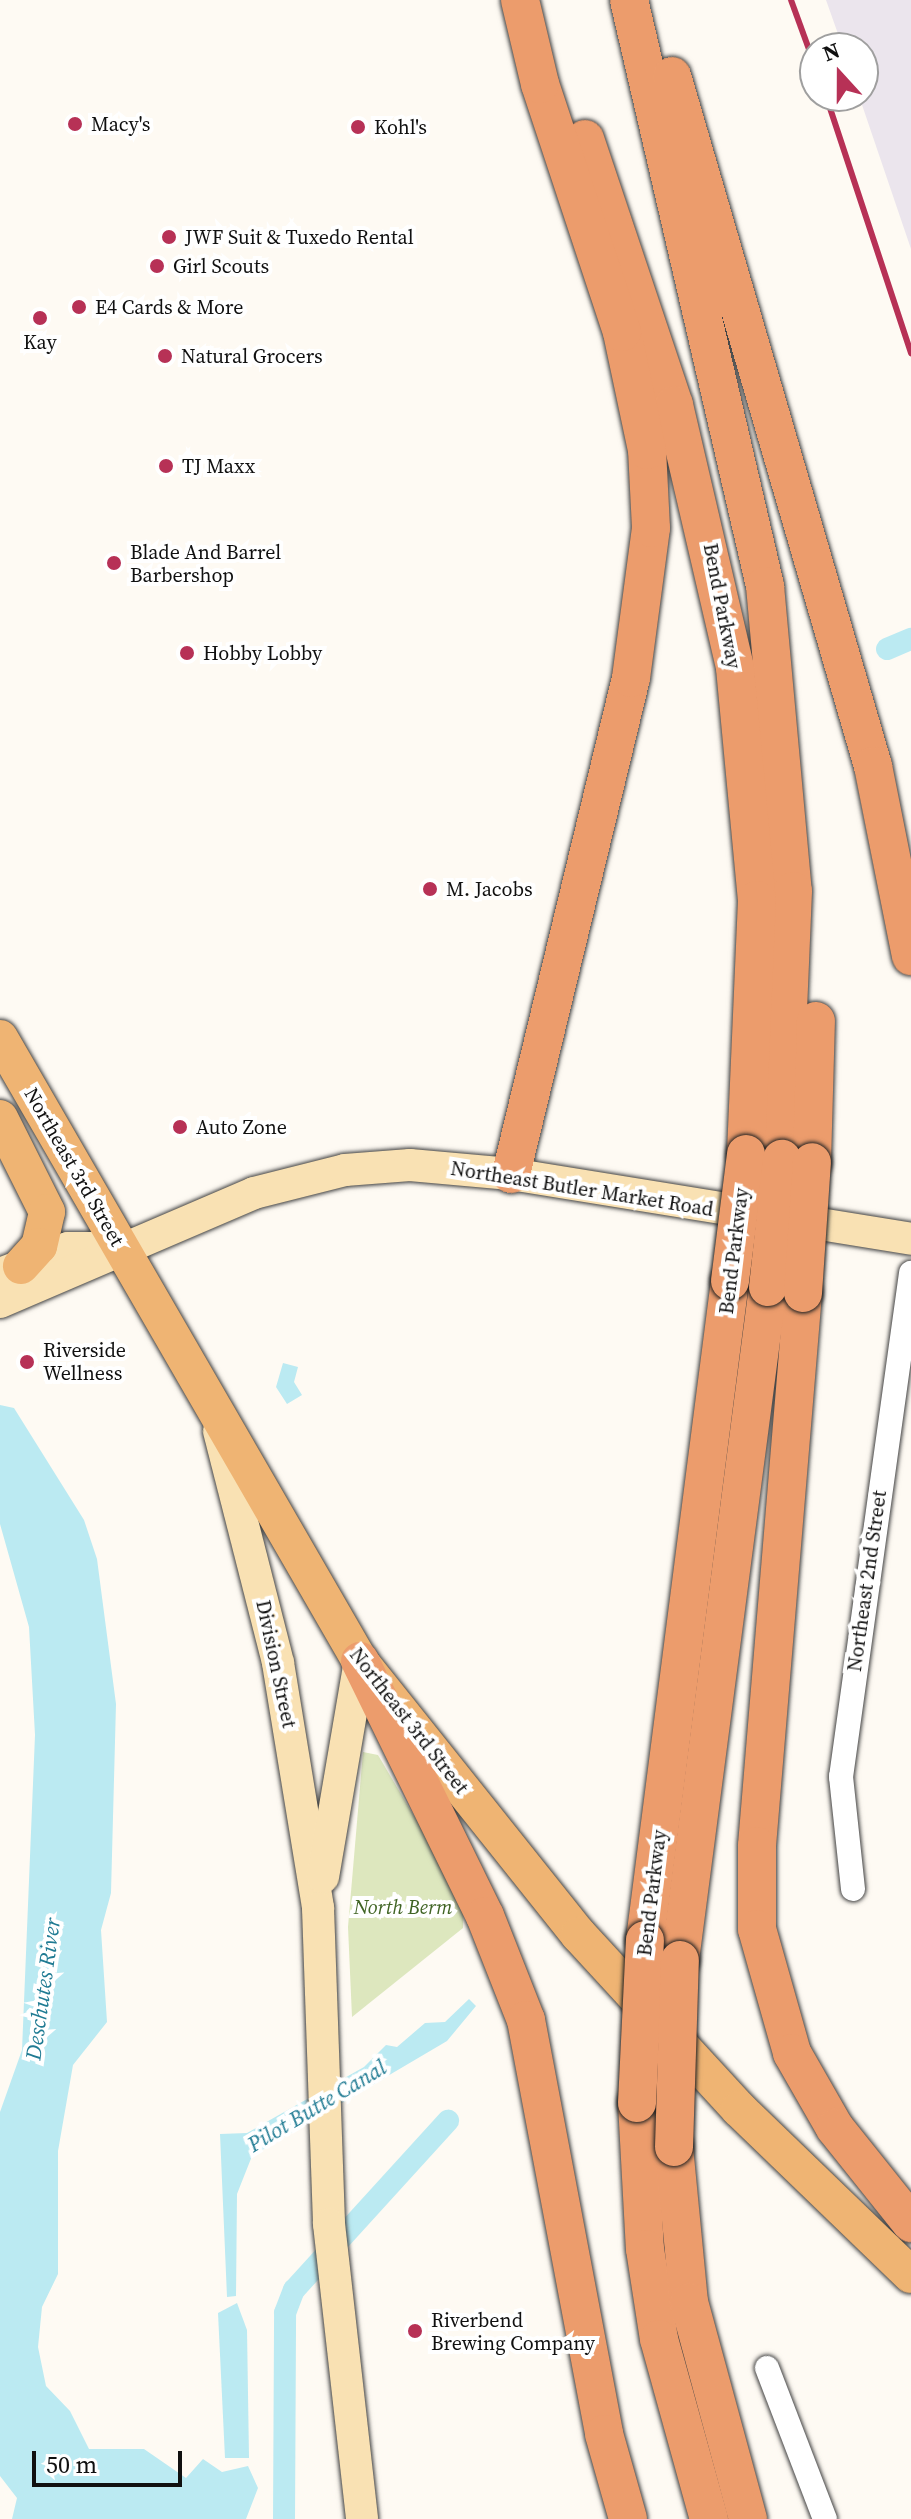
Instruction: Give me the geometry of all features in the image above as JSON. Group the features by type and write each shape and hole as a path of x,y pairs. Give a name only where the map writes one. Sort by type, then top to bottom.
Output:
{"highway":[{"path":"511,1174 631,678 651,528 647,450 622,332 540,84 520,0"},
{"name":"Bend Parkway","path":"537,0 674,405 735,668 780,1158 786,1290 680,1960 674,2147 689,2302 748,2519"},
{"name":"Bend Parkway","path":"629,0 765,586 785,747 793,999 780,1158 730,1281 645,1940 637,2103 645,2249 659,2339 709,2519"},
{"path":"651,0 873,766 911,956"},
{"path":"786,1290 758,1832 757,1929 792,2053 835,2128 911,2223"},
{"path":"360,1661 485,1916 526,2020 604,2434 628,2519"}],"main road":[{"name":"Northeast 3rd Street","path":"0,1038 217,1423 360,1661 579,1935 739,2109 911,2275"},
{"path":"0,1118 47,1212 39,1246 10,1270"},
{"name":"Northeast Butler Market Road","path":"0,1302 254,1193 345,1170 410,1165 511,1174 911,1239"},
{"path":"10,1270 68,1248 121,1248"},
{"name":"Division Street","path":"217,1423 278,1663 318,1908 329,2224 362,2519"},
{"name":"Division Street","path":"318,1908 360,1661"}],"street":[{"name":"Northeast 2nd Street","path":"853,1889 841,1777 911,1273"},
{"path":"767,2368 825,2519"}],"shaded area":[{"path":"826,0 911,0 911,249 864,112 879,112 879,32 837,32"}],"green space":[{"name":"North Berm","path":"363,1752 378,1755 464,1901 463,1928 352,2017 348,1927"}],"water":[{"path":"283,1363 298,1367 294,1382 302,1395 287,1404 276,1387"},
{"name":"Deschutes River","path":"0,1405 14,1408 84,1520 97,1559 116,1704 111,1893 101,1930 107,2022 73,2065 58,2151 58,2274 42,2307 38,2347 46,2386 70,2411 89,2449 144,2449 186,2478 203,2459 222,2472 248,2466 258,2488 246,2519 12,2519 17,2498 0,2476 0,2112 22,2050 35,1735 29,1627 0,1524"},
{"path":"469,1999 476,2006 447,2041 252,2156 237,2194 236,2296 227,2297 220,2134 247,2133 364,2067 386,2045 397,2047 425,2023 445,2022"},
{"path":"237,2303 247,2330 249,2458 225,2458 218,2313"}],"waterway":[{"name":"Pilot Butte Canal","path":"887,649 911,639"},
{"path":"284,2519 285,2313 294,2290 448,2121"}],"railway":[{"path":"791,0 803,32"},
{"path":"831,112 911,353"}],"place":[{"name":"Macy's","path":"75,124"},
{"name":"Kohl's","path":"358,127"},
{"name":"JWF Suit & Tuxedo Rental","path":"169,237"},
{"name":"Girl Scouts","path":"157,266"},
{"name":"E4 Cards & More","path":"79,307"},
{"name":"Kay","path":"40,318"},
{"name":"Natural Grocers","path":"165,356"},
{"name":"TJ Maxx","path":"166,466"},
{"name":"Blade And Barrel Barbershop","path":"114,563"},
{"name":"Hobby Lobby","path":"187,653"},
{"name":"M. Jacobs","path":"430,889"},
{"name":"Auto Zone","path":"180,1127"},
{"name":"Riverside Wellness","path":"27,1362"},
{"name":"Riverbend Brewing Company","path":"415,2331"}]}
